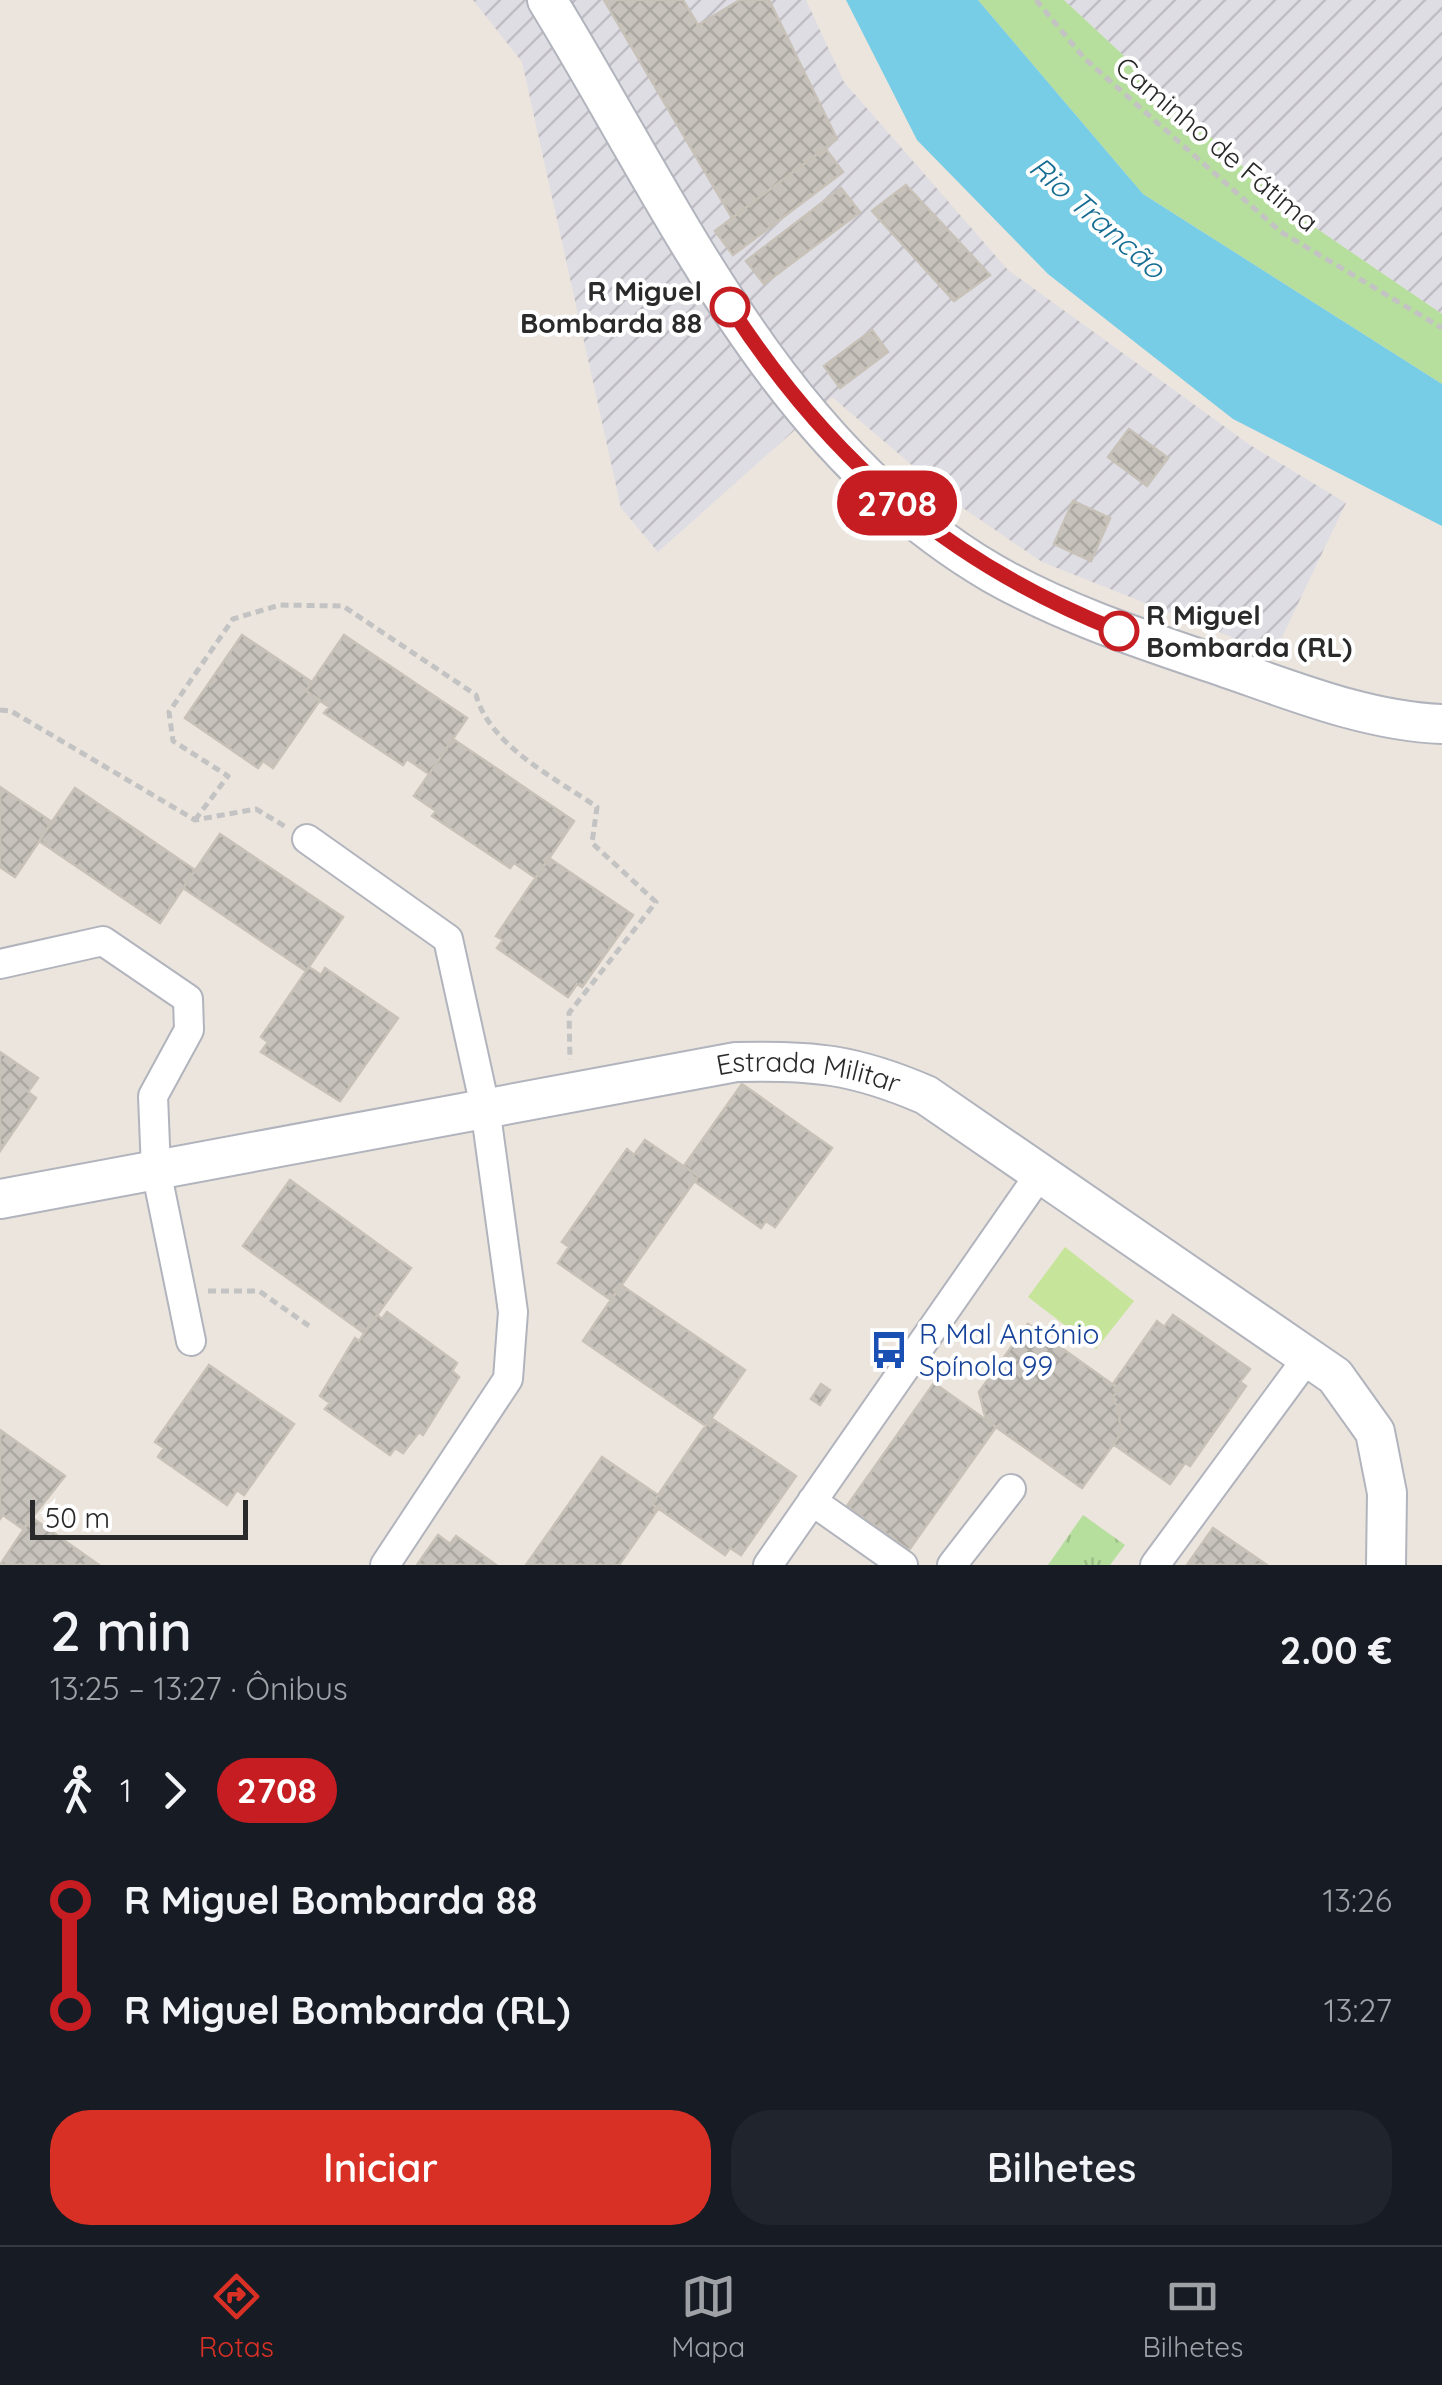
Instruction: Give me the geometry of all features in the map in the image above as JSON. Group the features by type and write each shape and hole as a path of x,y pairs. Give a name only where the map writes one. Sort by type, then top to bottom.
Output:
{"street":[{"path":"547,0 747,334 823,428 910,514 992,572 1058,607 1130,635 1368,713 1442,724"},
{"path":"307,839 448,939 484,1107 513,1312 508,1379 386,1565"},
{"path":"0,964 103,940 188,999 188,1030 152,1096 156,1170 191,1341"},
{"name":"Estrada Militar","path":"0,1200 736,1062 808,1060 854,1068 926,1095 1335,1376 1375,1432 1386,1493 1386,1565"},
{"path":"768,1565 1040,1174"},
{"path":"1155,1565 1308,1357"},
{"path":"952,1565 1011,1489"},
{"path":"812,1501 904,1565"}],"path":[{"name":"Caminho de Fátima","path":"1036,0 1084,58 1280,232 1442,328"},
{"path":"194,820 228,776 173,741 168,712 233,619 280,605 343,606 476,695 482,716 512,747 596,807 592,843 656,902 568,1014 571,1092"},
{"path":"0,710 10,711 194,820 256,809 307,839"},
{"path":"180,1291 259,1291 312,1328"}],"shaded area":[{"path":"473,0 806,0 844,82 1008,270 1250,445 1346,503 1274,654 1042,562 960,506 832,397 658,552 621,508 522,62"},
{"path":"1064,0 1442,0 1442,314 1288,209"}],"green space":[{"path":"978,0 1064,0 1288,209 1442,314 1442,384 1143,194"},
{"path":"1065,1247 1134,1301 1096,1349 1028,1297"},
{"path":"1083,1515 1125,1545 1110,1565 1048,1565"}],"water":[{"name":"Rio Trancão","path":"846,0 978,0 1143,194 1442,384 1442,526 1233,419 1048,274 917,140"}],"building":[{"path":"604,0 683,0 698,25 740,0 769,0 837,139 732,218"},
{"path":"825,148 843,172 733,255 715,231"},
{"path":"906,185 990,275 954,301 872,211"},
{"path":"841,188 860,212 764,284 746,261"},
{"path":"872,330 888,352 840,388 824,366"},
{"path":"1129,429 1168,458 1147,486 1108,457"},
{"path":"1073,501 1110,518 1091,561 1054,544"},
{"path":"242,635 312,682 306,691 320,700 273,768 263,761 258,768 185,718"},
{"path":"344,635 467,718 429,774 407,759 403,765 324,713 329,707 306,691"},
{"path":"453,739 574,821 536,878 514,863 510,868 432,816 436,811 414,796"},
{"path":"0,787 52,822 15,877 0,867"},
{"path":"75,788 195,870 160,923 39,841"},
{"path":"220,834 343,917 306,971 183,888"},
{"path":"549,858 633,915 582,987 577,984 568,997 497,948 503,940 496,936"},
{"path":"309,967 321,975 325,968 398,1018 340,1101 261,1052 268,1042 261,1037"},
{"path":"0,1052 38,1078 28,1092 36,1098 0,1151"},
{"path":"742,1084 832,1148 775,1227 766,1221 761,1228 694,1181 698,1176 684,1166"},
{"path":"645,1140 698,1176 611,1300 558,1263 569,1247 562,1242 627,1149 634,1155"},
{"path":"290,1180 411,1268 364,1333 243,1246"},
{"path":"621,1285 745,1370 706,1426 583,1341"},
{"path":"387,1312 457,1363 452,1371 459,1377 423,1435 419,1432 403,1453 395,1448 390,1455 325,1409 330,1403 320,1396 355,1338 359,1341 377,1315 382,1319"},
{"path":"1173,1315 1250,1369 1240,1382 1246,1386 1190,1466 1185,1463 1170,1484 1113,1444 1121,1434 1118,1406 1111,1400 1119,1389 1113,1384 1157,1321 1164,1327"},
{"path":"1028,1324 1119,1389 1111,1400 1118,1406 1121,1434 1082,1488 986,1420 979,1392"},
{"path":"209,1365 294,1424 244,1495 237,1490 227,1505 158,1457 164,1448 155,1442"},
{"path":"934,1383 996,1427 909,1550 847,1506"},
{"path":"821,1384 830,1390 820,1405 811,1399"},
{"path":"711,1418 796,1476 741,1555 730,1548 725,1555 652,1504"},
{"path":"0,1430 65,1476 23,1529 3,1515 0,1519"},
{"path":"602,1457 658,1495 652,1504 658,1509 619,1565 526,1565"},
{"path":"34,1519 99,1565 0,1565"},
{"path":"1213,1528 1267,1565 1187,1565"},
{"path":"438,1535 450,1544 456,1536 496,1565 417,1565"}],"bus line":[{"name":"2708","path":"730,307 779,377 814,418 910,514 992,572 1058,607 1119,631"}],"place":[{"name":"R Miguel Bombarda 88","path":"730,307"},
{"name":"R Miguel Bombarda (RL)","path":"1119,631"},
{"name":"R Mal António Spínola 99","path":"889,1350"}]}
